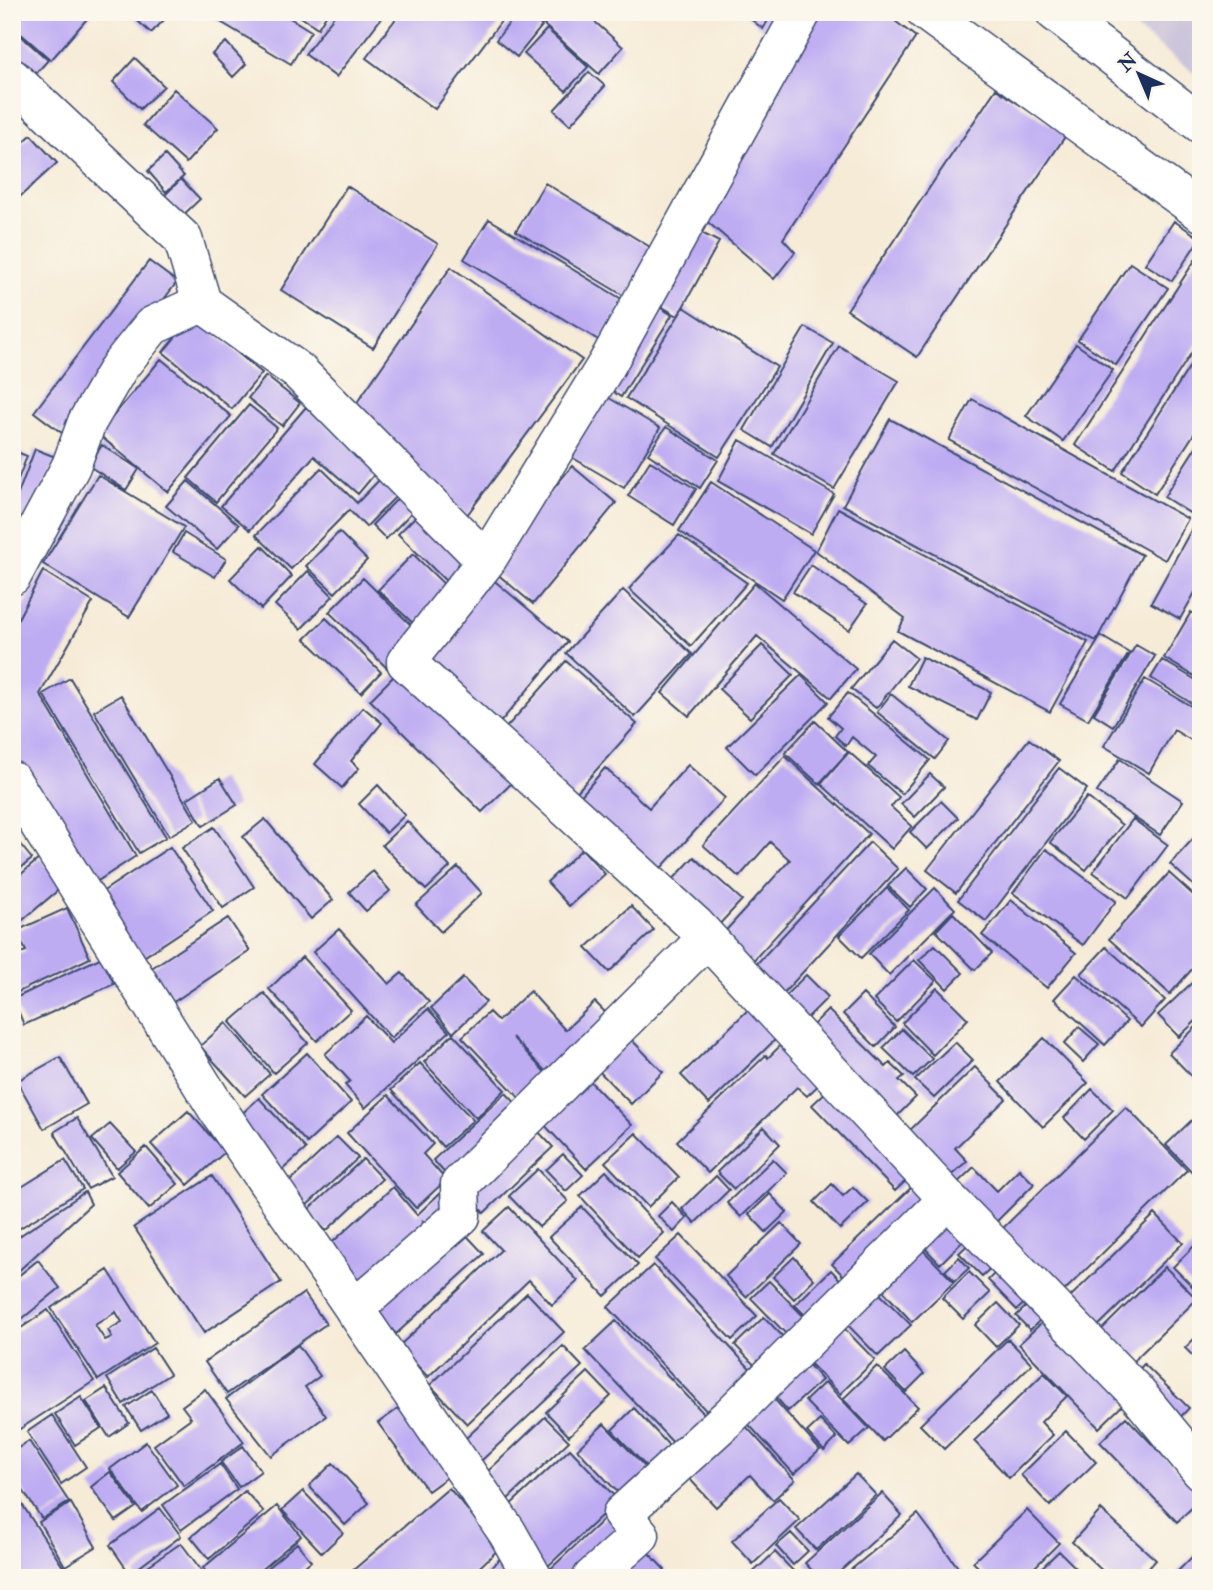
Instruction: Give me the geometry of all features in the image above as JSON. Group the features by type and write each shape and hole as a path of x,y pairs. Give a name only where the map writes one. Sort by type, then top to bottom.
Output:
{"street":[{"path":"802,12 607,364 485,561 406,662 707,938 948,1199 1135,1391 1201,1471"},
{"path":"926,12 1201,212"},
{"path":"1055,12 1201,124"},
{"path":"12,78 183,239 202,303 298,371 485,561"},
{"path":"12,576 71,466 87,422 119,367 152,326 202,303"},
{"path":"12,781 216,1107 507,1532 533,1578"},
{"path":"354,1309 461,1216 460,1184 707,938"},
{"path":"592,1578 640,1535 622,1514 730,1416 948,1199"}],"shaded area":[{"path":"1114,12 1201,12 1201,78"}],"building":[{"path":"12,12 93,12 51,60 12,26"},
{"path":"128,12 164,12 168,16 151,33"},
{"path":"204,12 280,12 311,31 291,64"},
{"path":"293,12 328,12 318,28"},
{"path":"337,12 386,12 336,77 305,54"},
{"path":"401,12 508,12 435,109 366,58"},
{"path":"518,12 524,12 542,26 517,57 496,40"},
{"path":"527,12 546,12 539,21"},
{"path":"555,12 584,12 623,47 599,74 544,25"},
{"path":"742,12 773,12 763,29"},
{"path":"818,12 883,12 916,37 783,239 795,252 774,279 703,218"},
{"path":"12,28 48,60 27,84 12,70"},
{"path":"547,29 588,67 566,91 524,54"},
{"path":"226,42 246,64 233,77 212,54"},
{"path":"135,58 164,86 140,109 113,82"},
{"path":"589,72 605,86 570,125 554,110"},
{"path":"174,89 218,128 186,163 143,125"},
{"path":"996,89 1066,135 917,357 847,310"},
{"path":"31,135 57,163 12,204 12,153"},
{"path":"165,155 184,176 166,192 148,171"},
{"path":"181,179 200,199 178,220 160,200"},
{"path":"545,183 655,250 626,297 516,231"},
{"path":"347,186 438,244 373,348 281,290"},
{"path":"489,219 625,301 600,341 464,259"},
{"path":"1174,221 1200,238 1172,281 1145,264"},
{"path":"698,231 719,242 678,316 657,304"},
{"path":"1201,251 1201,338 1115,471 1075,445"},
{"path":"149,261 177,282 62,433 34,412"},
{"path":"1130,263 1168,288 1116,365 1078,340"},
{"path":"451,267 582,360 467,515 349,414"},
{"path":"653,303 672,315 621,397 601,384"},
{"path":"684,307 777,367 719,457 626,398"},
{"path":"193,316 262,373 232,409 163,352"},
{"path":"805,327 833,343 772,447 744,430"},
{"path":"1076,344 1113,370 1063,441 1026,416"},
{"path":"839,346 899,381 834,489 774,454"},
{"path":"1201,349 1201,423 1155,494 1122,472"},
{"path":"161,359 231,416 168,492 98,434"},
{"path":"266,376 300,403 282,426 248,398"},
{"path":"604,395 660,428 624,488 568,455"},
{"path":"972,399 1188,519 1165,560 949,440"},
{"path":"249,405 277,428 216,502 188,478"},
{"path":"306,407 378,470 358,494 314,456 250,530 221,506"},
{"path":"890,419 1142,555 1096,641 843,505"},
{"path":"666,427 718,460 700,488 648,454"},
{"path":"1201,439 1201,508 1196,517 1164,497"},
{"path":"740,440 834,494 811,534 718,481"},
{"path":"102,445 139,469 126,490 89,466"},
{"path":"35,449 58,458 12,546 12,510"},
{"path":"12,450 27,456 12,495"},
{"path":"650,461 696,489 674,525 628,496"},
{"path":"572,466 616,503 533,604 489,567"},
{"path":"321,468 357,503 383,476 399,493 366,527 349,510 291,569 256,535"},
{"path":"98,475 184,527 129,617 43,564"},
{"path":"188,481 239,525 217,549 166,506"},
{"path":"711,482 814,550 782,599 679,531"},
{"path":"401,495 415,509 386,539 372,525"},
{"path":"838,508 1088,642 1050,712 898,631 905,618 816,551"},
{"path":"1201,512 1201,582 1180,619 1151,603"},
{"path":"419,513 474,566 453,588 398,534"},
{"path":"339,532 367,560 335,593 306,566"},
{"path":"184,533 226,559 215,577 173,552"},
{"path":"679,535 747,583 691,646 629,589"},
{"path":"262,546 292,576 261,609 230,579"},
{"path":"413,554 455,595 420,630 378,590"},
{"path":"811,565 867,604 849,630 793,592"},
{"path":"43,571 93,602 40,694 136,856 93,884 12,755 12,630"},
{"path":"308,571 333,596 301,629 275,605"},
{"path":"485,573 568,642 492,732 410,663"},
{"path":"363,578 422,636 389,670 329,612"},
{"path":"755,583 856,669 831,698 757,636 689,716 662,693"},
{"path":"623,590 692,654 635,717 566,653"},
{"path":"1191,612 1201,618 1201,680 1164,658"},
{"path":"326,618 381,672 361,693 305,639"},
{"path":"1101,636 1129,653 1088,720 1060,704"},
{"path":"892,639 916,658 876,708 851,689"},
{"path":"762,645 793,675 750,718 719,689"},
{"path":"1136,645 1155,656 1113,726 1094,714"},
{"path":"922,657 991,692 977,720 908,686"},
{"path":"1162,660 1201,683 1201,709 1151,678"},
{"path":"566,661 637,724 567,803 495,740"},
{"path":"404,666 517,778 482,812 370,700"},
{"path":"801,675 828,702 755,775 727,747"},
{"path":"70,678 166,837 139,853 43,694"},
{"path":"1145,679 1201,712 1201,746 1174,730 1149,773 1104,746"},
{"path":"848,693 930,760 902,794 868,766 876,757 852,737 846,746 835,736 841,728 828,717"},
{"path":"891,694 949,741 935,759 877,712"},
{"path":"121,695 196,820 169,836 94,711"},
{"path":"363,707 382,723 351,761 359,768 342,788 315,764"},
{"path":"815,721 848,752 819,784 785,753"},
{"path":"1029,739 1059,761 956,893 927,870"},
{"path":"849,752 899,797 891,807 912,826 892,849 821,784"},
{"path":"785,756 869,834 750,964 720,937 790,860 770,842 739,877 703,845"},
{"path":"1120,759 1183,801 1160,835 1097,792"},
{"path":"688,765 725,798 652,878 572,806 605,768 649,808"},
{"path":"1059,768 1087,789 986,921 958,900"},
{"path":"930,774 944,787 915,817 901,804"},
{"path":"220,778 237,805 203,826 187,799"},
{"path":"378,785 405,815 386,833 359,804"},
{"path":"1087,797 1122,825 1086,870 1050,842"},
{"path":"941,801 958,818 927,849 910,832"},
{"path":"12,815 22,825 12,833"},
{"path":"265,819 333,900 311,919 243,837"},
{"path":"1133,819 1168,845 1128,898 1093,872"},
{"path":"407,821 450,867 426,890 382,845"},
{"path":"214,827 254,887 223,908 182,848"},
{"path":"1201,830 1201,892 1170,864"},
{"path":"16,839 32,859 12,875 12,842"},
{"path":"870,842 898,869 779,998 750,971"},
{"path":"170,847 213,911 136,962 93,898"},
{"path":"582,849 605,874 569,906 547,882"},
{"path":"1046,849 1116,901 1083,945 1013,893"},
{"path":"694,857 742,900 715,929 667,886"},
{"path":"40,858 63,886 12,929 12,882"},
{"path":"458,867 482,893 441,932 416,905"},
{"path":"906,868 927,889 910,907 888,886"},
{"path":"373,871 390,891 366,911 349,892"},
{"path":"1169,873 1201,902 1201,959 1170,994 1109,939"},
{"path":"887,888 909,910 861,958 839,936"},
{"path":"935,888 955,909 889,975 869,954"},
{"path":"1011,900 1076,953 1047,988 982,935"},
{"path":"631,906 654,930 609,972 586,948"},
{"path":"67,908 90,958 12,995 12,957 26,951 16,931"},
{"path":"953,913 992,953 975,970 936,931"},
{"path":"228,918 250,951 166,1007 144,973"},
{"path":"339,929 389,984 402,973 429,1002 391,1038 313,952"},
{"path":"935,945 963,973 947,989 919,960"},
{"path":"1106,947 1165,1000 1141,1027 1081,974"},
{"path":"102,957 114,984 24,1025 13,999"},
{"path":"302,957 351,1010 317,1041 269,989"},
{"path":"914,960 936,981 896,1022 874,1000"},
{"path":"806,975 828,997 798,1027 776,1005"},
{"path":"1076,975 1127,1021 1105,1045 1054,999"},
{"path":"1199,976 1201,1016 1179,1037 1158,1015"},
{"path":"463,978 486,1002 453,1033 431,1008"},
{"path":"937,988 968,1019 933,1055 902,1023"},
{"path":"530,991 565,1030 595,1002 612,1019 553,1079 512,1037 554,1082 527,1106 462,1037 489,1012 498,1021"},
{"path":"264,993 308,1043 274,1073 230,1022"},
{"path":"863,994 895,1027 876,1047 843,1014"},
{"path":"753,1005 781,1034 709,1104 681,1075"},
{"path":"428,1009 449,1032 365,1108 345,1085 350,1081 325,1054 366,1016 391,1043"},
{"path":"828,1010 886,1067 890,1063 904,1076 899,1080 916,1097 894,1119 806,1032"},
{"path":"1201,1022 1201,1086 1169,1053"},
{"path":"226,1023 270,1074 245,1096 200,1046"},
{"path":"1079,1027 1099,1044 1083,1062 1064,1044"},
{"path":"902,1029 932,1059 913,1077 883,1048"},
{"path":"624,1032 663,1072 631,1104 591,1063"},
{"path":"453,1034 505,1090 476,1118 424,1062"},
{"path":"788,1038 826,1078 807,1096 797,1087 708,1173 677,1141 766,1055 768,1058"},
{"path":"1044,1038 1088,1083 1043,1127 1000,1082"},
{"path":"955,1042 973,1060 934,1098 915,1080"},
{"path":"307,1053 351,1102 307,1143 262,1094"},
{"path":"60,1057 87,1104 44,1129 17,1081"},
{"path":"420,1063 473,1120 443,1147 391,1090"},
{"path":"975,1067 1006,1099 955,1148 967,1161 946,1180 904,1136"},
{"path":"584,1075 632,1125 586,1169 539,1119"},
{"path":"830,1088 913,1174 895,1191 812,1105"},
{"path":"1092,1089 1113,1110 1084,1139 1064,1118"},
{"path":"506,1093 525,1113 452,1181 433,1160"},
{"path":"388,1095 433,1144 423,1154 446,1180 416,1208 347,1133"},
{"path":"259,1098 306,1149 282,1170 235,1120"},
{"path":"1126,1107 1187,1170 1057,1298 996,1235"},
{"path":"188,1111 225,1152 188,1185 151,1144"},
{"path":"1201,1111 1201,1181 1166,1145"},
{"path":"77,1118 112,1176 88,1189 54,1132"},
{"path":"110,1124 136,1152 117,1168 92,1139"},
{"path":"534,1127 553,1147 484,1213 465,1193"},
{"path":"764,1127 780,1144 734,1189 717,1172"},
{"path":"636,1133 679,1177 648,1207 605,1162"},
{"path":"337,1137 358,1158 305,1207 285,1186"},
{"path":"146,1147 178,1184 149,1209 117,1172"},
{"path":"563,1154 583,1175 566,1191 546,1170"},
{"path":"363,1159 382,1179 326,1231 307,1211"},
{"path":"773,1159 787,1173 741,1217 727,1203"},
{"path":"65,1160 83,1189 12,1233 12,1193"},
{"path":"974,1167 997,1191 1019,1169 1034,1184 992,1226 953,1187"},
{"path":"538,1169 568,1201 539,1227 509,1196"},
{"path":"606,1171 664,1233 638,1258 580,1196"},
{"path":"212,1176 281,1282 204,1333 134,1227"},
{"path":"716,1176 729,1190 695,1223 682,1209"},
{"path":"832,1184 843,1196 853,1187 868,1202 840,1229 814,1202"},
{"path":"915,1184 934,1204 851,1284 832,1264"},
{"path":"393,1187 417,1215 443,1190 458,1206 432,1230 422,1220 434,1234 366,1295 325,1249"},
{"path":"85,1192 91,1204 14,1275 12,1241"},
{"path":"770,1194 787,1212 766,1232 749,1214"},
{"path":"672,1202 687,1218 674,1232 658,1216"},
{"path":"509,1207 578,1281 552,1305 529,1280 428,1377 399,1346 501,1250 483,1231"},
{"path":"582,1207 638,1265 605,1296 549,1237"},
{"path":"950,1211 971,1233 940,1264 918,1241"},
{"path":"1155,1214 1183,1243 1093,1331 1065,1302"},
{"path":"781,1223 801,1244 746,1297 726,1276"},
{"path":"456,1224 484,1254 396,1334 369,1305"},
{"path":"681,1235 757,1316 732,1340 655,1259"},
{"path":"977,1236 1000,1259 982,1276 959,1253"},
{"path":"1198,1242 1201,1244 1201,1295 1173,1267"},
{"path":"916,1243 954,1282 912,1322 875,1282"},
{"path":"794,1257 814,1279 794,1299 773,1277"},
{"path":"959,1257 969,1268 955,1281 945,1271"},
{"path":"38,1260 60,1288 12,1327 12,1281"},
{"path":"653,1265 758,1377 714,1419 608,1307"},
{"path":"1003,1265 1033,1295 1017,1310 988,1280"},
{"path":"1165,1267 1197,1299 1123,1371 1092,1339"},
{"path":"108,1270 155,1343 98,1380 51,1308","holes":["116,1312 122,1322 108,1330 112,1337 105,1340 95,1325"]},
{"path":"831,1270 848,1288 812,1322 795,1305"},
{"path":"969,1272 990,1293 963,1319 942,1298"},
{"path":"769,1281 814,1327 796,1344 751,1298"},
{"path":"872,1286 911,1325 878,1356 840,1317"},
{"path":"304,1293 326,1324 227,1394 205,1362"},
{"path":"527,1293 564,1332 467,1424 430,1385"},
{"path":"1033,1300 1046,1314 1030,1330 1016,1316"},
{"path":"998,1303 1019,1325 996,1347 975,1325"},
{"path":"48,1310 94,1381 12,1434 12,1334"},
{"path":"1050,1315 1130,1398 1099,1428 1019,1344"},
{"path":"764,1317 792,1346 763,1374 735,1345"},
{"path":"616,1321 710,1420 679,1449 585,1350"},
{"path":"838,1322 875,1360 840,1394 803,1356"},
{"path":"1201,1332 1201,1364 1185,1348"},
{"path":"1008,1339 1032,1364 944,1449 920,1425"},
{"path":"298,1345 320,1376 305,1387 326,1416 271,1456 226,1399"},
{"path":"563,1346 582,1366 481,1461 463,1441"},
{"path":"153,1348 170,1374 123,1404 107,1378"},
{"path":"904,1352 924,1374 906,1392 885,1370"},
{"path":"801,1356 822,1380 788,1411 767,1387"},
{"path":"1144,1364 1189,1408 1173,1425 1129,1380"},
{"path":"877,1366 918,1407 883,1441 843,1399"},
{"path":"588,1372 611,1396 569,1436 546,1412"},
{"path":"1044,1373 1067,1396 1041,1422 1053,1435 1009,1478 974,1441"},
{"path":"825,1382 869,1428 849,1446 805,1401"},
{"path":"106,1388 129,1423 109,1437 86,1401"},
{"path":"205,1389 244,1442 184,1486 154,1445 191,1418 182,1406"},
{"path":"152,1390 167,1413 141,1430 126,1407"},
{"path":"767,1391 820,1450 794,1474 740,1415"},
{"path":"81,1397 101,1428 75,1445 55,1414"},
{"path":"405,1404 454,1472 428,1491 378,1423"},
{"path":"634,1408 677,1454 654,1475 612,1430"},
{"path":"52,1415 86,1467 61,1484 27,1432"},
{"path":"545,1417 569,1441 507,1500 483,1476"},
{"path":"1126,1417 1201,1495 1201,1499 1177,1522 1100,1442"},
{"path":"820,1420 837,1438 824,1451 807,1432"},
{"path":"743,1423 795,1480 773,1500 750,1475 716,1507 686,1475"},
{"path":"604,1424 651,1473 624,1499 577,1449"},
{"path":"1066,1431 1096,1462 1050,1506 1021,1475"},
{"path":"29,1441 69,1502 42,1519 12,1474 12,1452"},
{"path":"146,1442 177,1485 142,1512 110,1469"},
{"path":"243,1446 261,1471 239,1487 221,1462"},
{"path":"570,1449 618,1500 544,1570 506,1509"},
{"path":"333,1463 369,1503 345,1525 309,1486"},
{"path":"220,1464 237,1489 181,1530 163,1505"},
{"path":"110,1472 136,1507 116,1521 91,1487"},
{"path":"856,1474 876,1495 816,1550 796,1529"},
{"path":"449,1488 500,1548 468,1578 344,1578"},
{"path":"12,1489 65,1570 53,1578 12,1578"},
{"path":"245,1491 264,1512 209,1559 191,1537"},
{"path":"303,1491 343,1533 322,1553 282,1510"},
{"path":"882,1493 902,1515 833,1578 819,1578 805,1563"},
{"path":"779,1498 800,1520 753,1564 732,1541"},
{"path":"71,1503 96,1547 65,1566 39,1522"},
{"path":"277,1506 301,1536 251,1578 211,1578 203,1568"},
{"path":"160,1508 181,1536 130,1574 110,1545"},
{"path":"1027,1510 1059,1543 1024,1578 989,1578 973,1562"},
{"path":"1101,1510 1156,1560 1140,1578 1110,1578 1072,1542"},
{"path":"610,1513 629,1532 582,1578 547,1578 544,1575"},
{"path":"918,1514 966,1578 911,1578 907,1571 900,1578 841,1578"},
{"path":"791,1533 808,1551 793,1565 776,1546"},
{"path":"181,1543 207,1578 137,1578 135,1575"},
{"path":"297,1543 311,1561 290,1578 255,1578"},
{"path":"639,1543 665,1570 657,1578 602,1578"},
{"path":"1059,1551 1077,1569 1068,1578 1031,1578"},
{"path":"1198,1551 1201,1578 1171,1578"},
{"path":"775,1552 798,1576 796,1578 747,1578"},
{"path":"504,1555 521,1578 480,1578"}]}
